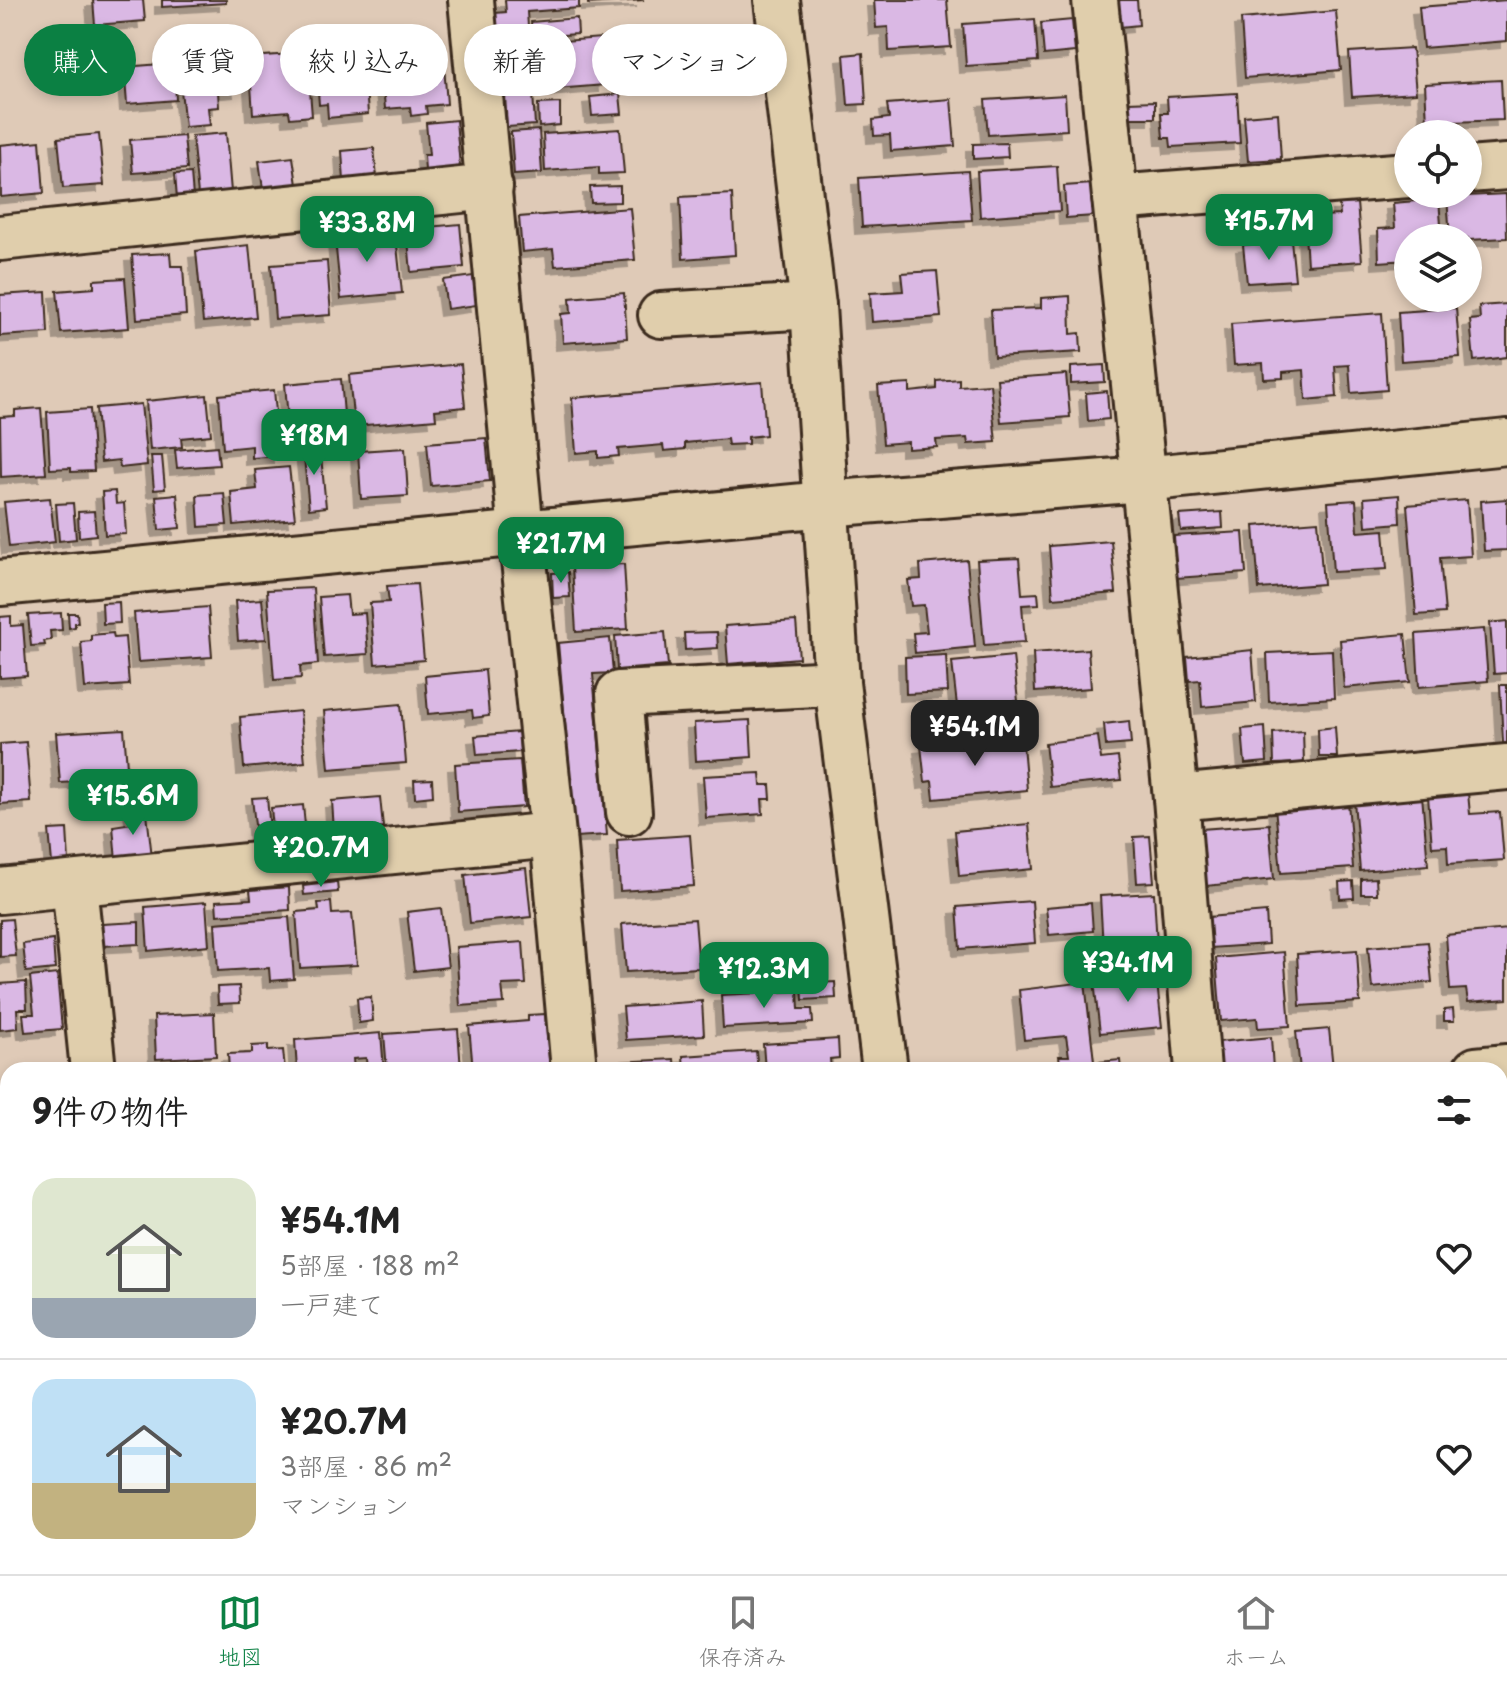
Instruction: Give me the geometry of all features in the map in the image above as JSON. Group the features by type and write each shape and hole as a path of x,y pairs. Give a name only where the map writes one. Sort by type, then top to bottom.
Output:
{"street":[{"path":"471,0 573,1062"},
{"path":"777,0 813,306 837,683 884,1062"},
{"path":"1095,0 1176,798 1197,1062"},
{"path":"1482,169 1507,167"},
{"path":"1115,198 1394,176"},
{"path":"0,238 490,187"},
{"path":"661,315 813,306"},
{"path":"0,583 825,504 1143,479 1507,442"},
{"path":"629,812 619,694 837,683"},
{"path":"1176,798 1507,767"},
{"path":"0,891 553,835"},
{"path":"74,884 92,1062"}],"building":[{"path":"93,0 143,0 145,21 95,24"},
{"path":"162,0 226,0 226,3 162,7"},
{"path":"505,0 579,0 579,8 527,12 528,24 496,24 495,13 506,12"},
{"path":"588,0 644,0 588,4"},
{"path":"874,0 947,0 951,47 889,51 888,27 876,28"},
{"path":"1118,0 1137,0 1139,25 1120,27"},
{"path":"1507,0 1507,41 1423,48 1419,7"},
{"path":"1336,11 1341,70 1245,78 1241,19"},
{"path":"577,18 578,34 576,24 531,22"},
{"path":"1035,19 1038,61 966,66 963,24"},
{"path":"1072,20 1075,52 1044,55 1041,23"},
{"path":"592,39 592,86 576,87 576,40"},
{"path":"1412,48 1416,93 1352,97 1349,52"},
{"path":"863,53 866,104 848,105 844,55"},
{"path":"280,55 280,96 310,96 312,116 290,118 289,111 253,114 252,96 264,96 264,56"},
{"path":"152,65 152,96 176,96 176,100 127,104 126,96 136,96 136,66"},
{"path":"1501,80 1503,120 1427,120 1425,84"},
{"path":"1237,93 1240,143 1171,147 1170,138 1163,138 1161,113 1168,113 1167,97"},
{"path":"1065,95 1067,130 988,135 985,100"},
{"path":"182,96 218,96 219,107 208,108 210,125 185,127"},
{"path":"318,96 367,96 368,114 328,118 327,104 319,105"},
{"path":"384,96 446,96 447,104 426,106 427,114 411,116 410,107 385,109"},
{"path":"505,96 533,96 535,125 507,127"},
{"path":"620,96 622,114 592,116 590,97"},
{"path":"951,99 955,146 891,151 890,135 874,136 873,120 889,118 887,104"},
{"path":"1155,101 1155,118 1129,118 1128,102"},
{"path":"560,103 560,125 539,127 538,104"},
{"path":"1278,113 1281,159 1248,161 1244,116"},
{"path":"456,120 460,167 425,171 424,155 429,155 426,123"},
{"path":"620,129 624,173 599,174 599,167 545,171 543,134"},
{"path":"539,130 542,173 514,175 511,132"},
{"path":"226,133 231,192 198,195 192,136"},
{"path":"99,134 104,185 63,188 58,138"},
{"path":"184,136 187,169 133,173 130,140"},
{"path":"40,141 44,193 1,197 0,145"},
{"path":"1007,143 1008,157 973,159 973,144"},
{"path":"374,148 377,178 344,181 342,151"},
{"path":"293,157 297,185 263,189 259,161"},
{"path":"1057,166 1060,211 980,217 977,171"},
{"path":"968,171 972,220 862,227 859,178"},
{"path":"191,173 193,197 177,199 175,174"},
{"path":"1092,184 1094,216 1066,218 1064,186"},
{"path":"620,186 620,202 591,203 590,187"},
{"path":"732,194 735,255 683,259 680,197"},
{"path":"1506,194 1507,238 1482,239 1482,224 1449,224 1448,208 1482,208 1482,195"},
{"path":"1357,203 1362,261 1307,265 1304,217 1340,215 1339,204"},
{"path":"1393,203 1394,208 1440,208 1441,224 1395,224"},
{"path":"630,208 635,260 555,266 553,249 522,252 519,217"},
{"path":"460,224 464,267 411,272 407,229"},
{"path":"365,226 366,238 396,236 402,293 341,299 334,229"},
{"path":"1394,228 1394,261 1379,262 1378,229"},
{"path":"1291,240 1295,280 1247,283 1243,245"},
{"path":"249,245 256,317 203,322 196,251"},
{"path":"170,253 171,266 183,266 186,315 137,319 132,255"},
{"path":"327,261 331,315 275,319 271,265"},
{"path":"937,271 941,317 872,322 870,293 903,291 901,273"},
{"path":"473,276 477,305 447,309 443,280"},
{"path":"125,278 129,328 61,333 57,291 94,288 94,280"},
{"path":"46,292 48,333 0,336 0,295"},
{"path":"624,293 627,338 563,343 561,314 571,313 570,298"},
{"path":"1070,296 1071,334 1080,333 1081,352 994,357 991,310 1041,308 1041,298"},
{"path":"1507,304 1507,357 1474,361 1470,320 1480,319 1482,306"},
{"path":"1398,312 1456,312 1460,357 1401,361"},
{"path":"1382,313 1387,390 1351,393 1349,365 1335,366 1337,397 1306,400 1304,370 1283,372 1283,378 1264,379 1263,363 1234,365 1231,324"},
{"path":"461,364 465,407 435,410 436,419 354,426 349,375"},
{"path":"1104,365 1105,382 1071,384 1071,367"},
{"path":"1066,374 1070,417 1001,422 997,379"},
{"path":"341,379 345,426 289,431 285,384"},
{"path":"959,379 959,386 990,384 996,442 968,444 967,438 936,440 937,447 908,449 908,442 883,444 878,386 910,384 910,392 937,389 937,381"},
{"path":"762,382 766,435 748,437 748,444 728,445 727,439 685,443 685,449 664,451 663,445 618,449 619,456 598,458 598,451 576,453 572,398"},
{"path":"274,390 280,456 252,458 252,446 223,449 219,395"},
{"path":"1107,391 1109,419 1088,421 1086,393"},
{"path":"207,395 211,435 181,438 182,447 150,450 146,401"},
{"path":"141,404 147,465 120,468 119,460 101,462 96,408"},
{"path":"41,408 46,474 1,477 0,417 15,416 15,410"},
{"path":"90,409 94,471 50,469 47,412"},
{"path":"486,438 490,481 431,486 427,443"},
{"path":"217,446 219,465 177,468 175,450"},
{"path":"320,446 326,507 309,509 303,447"},
{"path":"405,448 408,496 361,499 358,451"},
{"path":"151,456 162,456 165,489 154,490"},
{"path":"289,467 295,519 234,525 231,492 257,489 255,470"},
{"path":"115,491 116,504 124,503 126,534 105,535 102,492"},
{"path":"224,493 227,525 199,527 197,495"},
{"path":"177,494 180,528 159,530 156,496"},
{"path":"1399,495 1400,523 1366,526 1364,498"},
{"path":"50,498 55,542 9,547 4,502"},
{"path":"1507,499 1507,550 1484,551 1481,501"},
{"path":"1356,500 1358,532 1384,530 1387,569 1333,572 1328,502"},
{"path":"1467,500 1471,556 1440,558 1445,613 1416,615 1407,505"},
{"path":"73,503 76,539 59,541 56,504"},
{"path":"94,511 96,535 79,537 78,512"},
{"path":"1222,512 1223,528 1181,531 1179,515"},
{"path":"1318,521 1323,584 1259,589 1254,526"},
{"path":"1243,532 1246,573 1176,578 1174,536"},
{"path":"1111,541 1116,593 1053,598 1049,546"},
{"path":"1019,558 1022,594 1038,593 1039,604 1022,605 1025,642 984,645 977,560"},
{"path":"967,560 975,647 915,653 913,633 927,632 924,605 911,606 908,580 921,579 920,564"},
{"path":"624,564 628,629 576,632 572,567"},
{"path":"568,572 570,597 553,598 552,573"},
{"path":"417,584 424,660 375,664 370,603 389,602 387,586"},
{"path":"313,588 318,664 300,666 301,678 274,680 267,590"},
{"path":"347,595 349,614 365,613 368,654 324,657 319,597"},
{"path":"262,599 266,639 238,641 235,601"},
{"path":"119,602 120,623 103,624 102,603"},
{"path":"208,607 212,657 138,662 134,613"},
{"path":"61,613 62,630 50,631 51,640 44,641 45,645 31,646 28,615"},
{"path":"68,613 77,613 78,623 75,627 69,628"},
{"path":"11,616 11,626 23,625 27,676 0,678 0,617"},
{"path":"796,621 799,658 728,664 725,626"},
{"path":"1507,621 1507,673 1494,674 1490,623"},
{"path":"1484,629 1488,681 1419,687 1416,634"},
{"path":"665,632 668,666 617,670 615,636"},
{"path":"717,632 718,648 685,650 684,633"},
{"path":"113,633 114,638 125,637 129,685 85,688 81,642 91,641 91,635"},
{"path":"1405,634 1410,682 1344,688 1340,640"},
{"path":"610,638 613,673 593,674 607,835 575,837 558,643"},
{"path":"1088,649 1091,688 1035,692 1033,653"},
{"path":"1252,650 1256,702 1202,707 1200,680 1189,681 1187,657"},
{"path":"1332,650 1334,698 1269,702 1267,653"},
{"path":"946,655 948,692 906,694 905,657"},
{"path":"1013,656 1018,701 957,706 952,662"},
{"path":"485,670 489,716 473,718 472,710 428,714 425,676"},
{"path":"1500,685 1507,685 1507,743 1503,743"},
{"path":"401,704 406,763 329,769 324,711"},
{"path":"300,711 305,762 244,768 240,717"},
{"path":"750,720 752,757 696,761 694,723"},
{"path":"1129,721 1131,744 1106,746 1104,724"},
{"path":"1265,727 1267,762 1245,764 1242,729"},
{"path":"1335,727 1337,757 1319,757 1318,729"},
{"path":"124,729 128,779 60,783 56,733"},
{"path":"1303,731 1304,763 1274,764 1273,733"},
{"path":"519,732 520,752 477,755 475,736"},
{"path":"1098,736 1101,759 1118,757 1121,780 1050,787 1045,743"},
{"path":"1011,738 1012,746 1023,745 1027,790 934,799 932,781 925,782 921,746"},
{"path":"26,742 31,802 0,804 0,744"},
{"path":"520,760 524,807 458,812 455,764"},
{"path":"760,773 761,785 770,785 771,799 762,799 763,814 706,818 703,776"},
{"path":"432,779 433,796 415,798 414,780"},
{"path":"1468,793 1470,814 1500,812 1504,860 1448,864 1447,846 1432,847 1428,796"},
{"path":"1422,795 1428,865 1360,871 1354,801"},
{"path":"267,797 271,842 257,843 252,798"},
{"path":"380,797 383,827 334,831 332,801"},
{"path":"1348,801 1353,868 1281,873 1275,806"},
{"path":"146,805 152,857 116,861 113,826 133,823 131,807"},
{"path":"303,805 306,835 274,838 271,808"},
{"path":"1029,824 1033,869 959,876 955,831"},
{"path":"1269,824 1274,879 1206,886 1201,829"},
{"path":"67,829 69,862 52,863 49,830"},
{"path":"690,835 694,886 620,891 617,840"},
{"path":"1150,836 1154,882 1137,883 1134,837"},
{"path":"526,868 531,917 470,923 465,875"},
{"path":"1376,878 1377,894 1361,894 1361,879"},
{"path":"1353,881 1354,898 1340,899 1339,882"},
{"path":"337,882 338,892 304,895 303,886"},
{"path":"289,887 290,910 217,915 216,901 251,899 250,890"},
{"path":"1154,893 1157,945 1103,948 1100,896"},
{"path":"1032,901 1035,943 960,949 957,907"},
{"path":"206,902 209,945 148,951 145,907"},
{"path":"331,902 332,914 352,913 357,965 300,968 296,912 319,910 318,903"},
{"path":"1091,903 1093,931 1049,935 1046,907"},
{"path":"441,908 448,967 414,971 407,912"},
{"path":"1266,912 1268,944 1210,948 1208,917"},
{"path":"289,917 294,979 270,981 269,968 218,971 215,923"},
{"path":"12,919 16,956 0,957 0,920"},
{"path":"695,919 699,968 626,972 622,924"},
{"path":"139,922 139,944 103,946 102,924"},
{"path":"1507,929 1507,999 1468,1002 1466,989 1450,990 1446,935"},
{"path":"53,940 55,969 26,972 23,944"},
{"path":"523,942 526,984 502,985 504,1003 460,1006 456,947"},
{"path":"1428,942 1432,982 1372,988 1368,947"},
{"path":"1357,950 1360,1002 1300,1006 1297,954"},
{"path":"1284,952 1290,1026 1258,1028 1257,1018 1221,1021 1216,958"},
{"path":"57,974 62,1029 25,1032 23,1014 34,1014 30,977"},
{"path":"1156,974 1162,1027 1100,1033 1094,981"},
{"path":"26,982 27,1009 17,1009 18,1028 0,1030 0,984"},
{"path":"835,982 836,998 803,1000 802,984"},
{"path":"1085,982 1094,1062 1060,1062 1059,1056 1069,1056 1066,1036 1024,1040 1019,990"},
{"path":"239,986 240,1003 218,1004 217,987"},
{"path":"798,991 799,1009 812,1009 813,1023 723,1028 721,995"},
{"path":"371,997 373,1021 359,1023 357,998"},
{"path":"702,1001 704,1035 626,1040 623,1007"},
{"path":"1453,1009 1454,1021 1444,1021 1444,1010"},
{"path":"214,1013 216,1056 156,1059 154,1016"},
{"path":"545,1014 549,1062 472,1062 469,1026 528,1021 528,1015"},
{"path":"458,1029 460,1062 386,1062 384,1034"},
{"path":"1329,1029 1332,1062 1299,1062 1296,1032"},
{"path":"381,1033 383,1062 366,1062 366,1058 353,1059 353,1062 296,1062 295,1040"},
{"path":"1271,1037 1273,1062 1220,1062 1218,1042"},
{"path":"838,1039 839,1058 830,1059 830,1062 764,1062 763,1044"},
{"path":"268,1045 268,1051 283,1050 284,1062 228,1062 228,1054 252,1053 252,1046"},
{"path":"756,1051 757,1062 683,1062 683,1056"},
{"path":"674,1059 674,1062 619,1062"}]}
